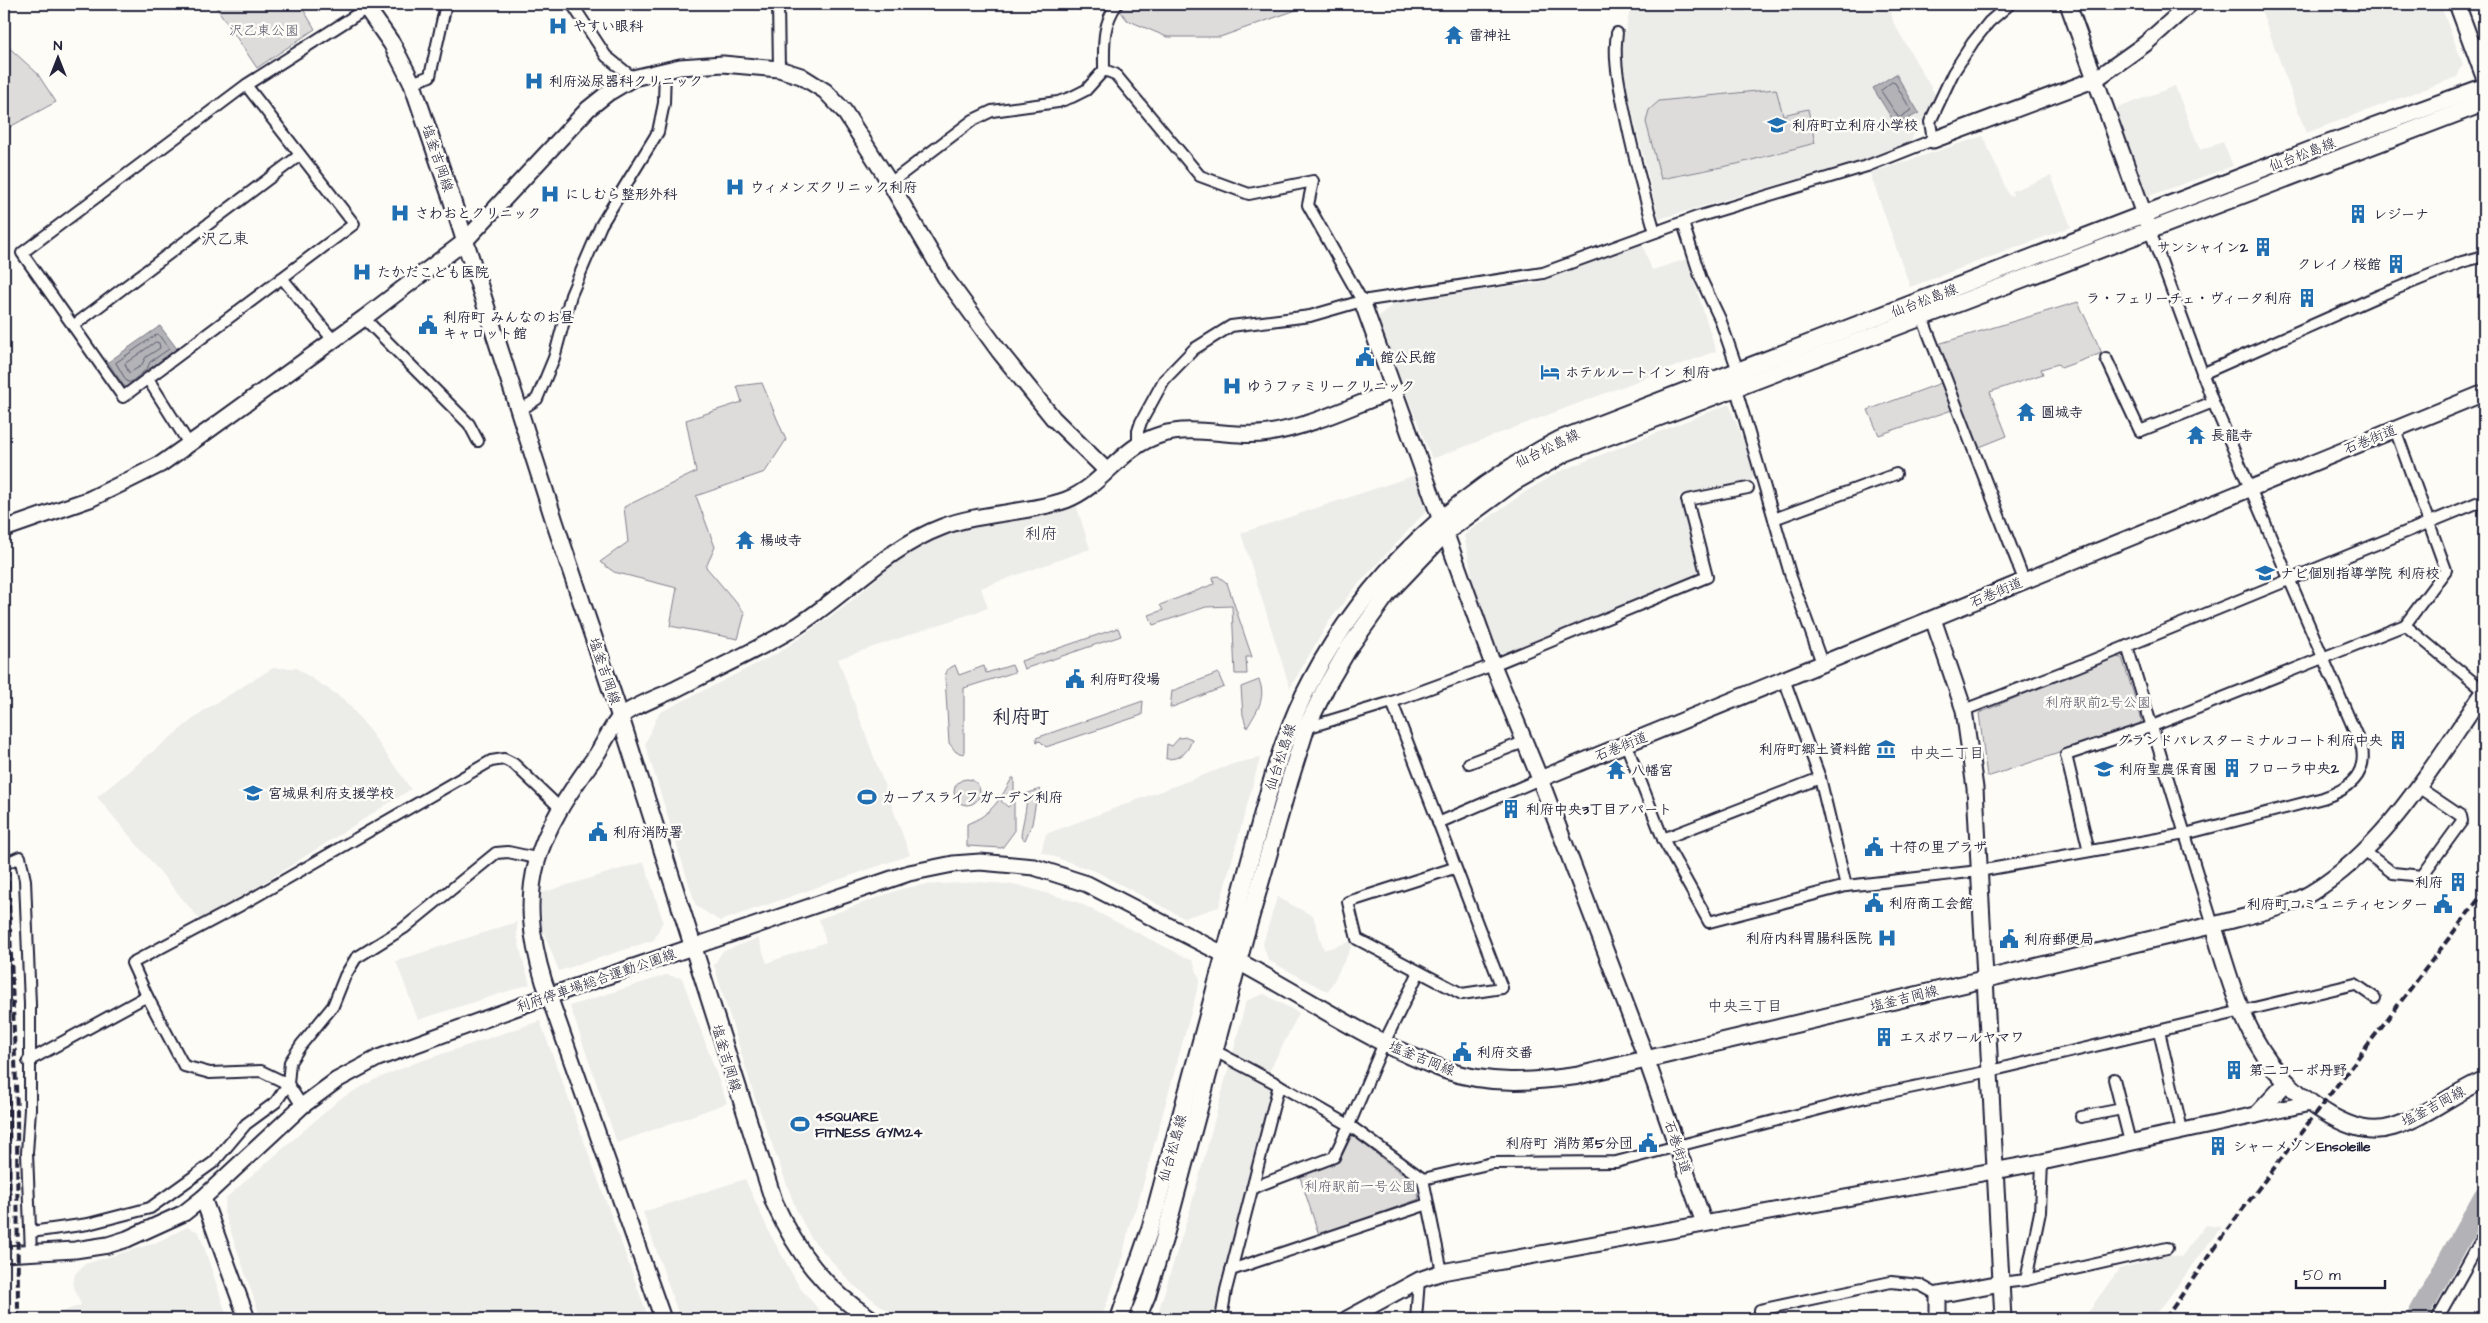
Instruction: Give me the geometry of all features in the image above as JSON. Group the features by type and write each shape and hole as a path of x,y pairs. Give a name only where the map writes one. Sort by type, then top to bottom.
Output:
{"main road":[{"name":"塩釜吉岡線","path":"366,6 392,44 412,83 620,716 756,1151 774,1202 784,1224 813,1270 845,1300 871,1319"},
{"name":"仙台松島線","path":"1119,1319 1151,1226 1232,958 1306,728 1326,687 1371,616 1444,526 1514,482 1565,453 1922,317 2148,223 2316,148 2484,87"},
{"name":"仙台松島線","path":"1137,1319 1147,1295 1164,1239 1215,1051 1232,958 1277,760 1311,681 1358,606 1396,563 1444,526 1508,468 1561,439 1738,371 2484,103"},
{"name":"塩釜吉岡線","path":"1232,958 1384,1043 1446,1070 1498,1080 1538,1081 1576,1076 1647,1060 2213,925 2240,1011 2255,1042 2287,1082 2310,1103 2347,1125 2374,1130 2393,1127 2412,1119 2484,1080"}],"street":[{"path":"412,83 430,76 446,4"},
{"path":"570,4 606,56 633,78"},
{"path":"778,4 780,69"},
{"path":"890,183 973,120 992,111 1058,102 1086,90 1104,70 1103,37 1109,14 1117,4"},
{"path":"1933,140 1930,122 1954,73 1978,35 1989,22 2010,4"},
{"path":"1626,744 1663,839 1709,922 1846,886 1979,871 2185,834 2323,798 2341,792 2354,782 2364,759 2362,748 2213,402 2068,4"},
{"path":"1138,444 1138,431 1141,422 1164,380 1184,358 1211,337 1232,326 1310,316 1362,301 1543,273 1655,232 1867,166 2096,79 2145,44 2190,4"},
{"path":"2457,4 2484,77"},
{"path":"246,85 354,224 123,398 22,253 246,85 366,6"},
{"path":"1617,33 1614,54 1622,100 1633,152 1655,232"},
{"path":"4,529 97,496 161,464 364,318 464,242 588,109 608,93 633,78 665,69 723,64 780,69 801,76 825,91 844,111 890,183 945,276 999,351 1053,418 1106,470"},
{"path":"519,411 536,399 554,358 571,295 601,225 658,132 664,103 665,69"},
{"path":"1104,70 1115,74 1200,176 1249,194 1314,181 1308,205 1362,301 1493,665 1540,779 1438,823"},
{"path":"73,326 300,155"},
{"path":"1684,223 1701,279 1720,319 1738,371"},
{"path":"2202,374 2378,296 2462,262 2484,256"},
{"path":"282,278 333,340"},
{"path":"1922,317 2024,580"},
{"path":"364,318 469,424 478,441"},
{"path":"2106,358 2140,430 2213,402"},
{"path":"148,379 189,444"},
{"path":"1736,388 1791,577 1822,663"},
{"path":"663,1319 549,996 537,959 530,918 530,898 536,858 559,807 606,743 620,716 796,627 881,562 920,537 944,526 1063,501 1080,494 1138,444 1158,435 1190,430 1237,434 1268,434 1298,426 1395,390"},
{"name":"石巻街道","path":"1704,1223 1647,1060 1540,779 2484,393"},
{"path":"2090,851 2066,755 2150,727 2406,625 2446,570 2394,429"},
{"path":"1774,518 1896,474"},
{"path":"1306,728 1392,702 1493,665 1707,577 1687,500 1748,488"},
{"path":"1964,710 2127,646 2484,500"},
{"path":"1933,619 1964,710 1975,788 2003,1319"},
{"path":"2127,646 2150,727 2213,925 2278,906 2309,894 2343,871 2364,851 2418,787 2484,692 2406,625"},
{"path":"1784,679 1820,778 1846,886"},
{"path":"1392,702 1454,868 1502,988 1462,994 1357,939 1348,902 1454,868"},
{"path":"1469,763 1524,742"},
{"path":"302,1106 288,1084 261,1071 210,1073 184,1066 132,963 241,906 491,761 504,759 514,764 559,807"},
{"path":"1663,839 1820,778"},
{"path":"2364,851 2393,873 2422,876 2462,821 2461,816 2418,787"},
{"path":"31,1232 88,1224 150,1208 214,1162 246,1124 276,1102 288,1084 290,1062 301,1045 333,1006 356,958 404,928 496,852 508,852 536,858"},
{"path":"4,864 20,857 25,880 30,1004 28,1062 30,1109 27,1154 31,1253"},
{"name":"利府停車場総合運動公園線","path":"4,1254 75,1250 108,1245 127,1239 184,1212 203,1198 302,1106 337,1080 378,1058 692,946 909,873 953,864 989,863 1034,867 1087,884 1232,958"},
{"path":"1252,1188 1334,1157 1384,1043 1418,972"},
{"path":"1423,1179 1492,1162 1616,1162 1866,1097 1990,1071 2355,984 2375,998"},
{"path":"28,1062 147,996"},
{"path":"2159,1031 2182,1130"},
{"path":"1215,1051 1349,1125 1423,1179 1442,1272"},
{"path":"2114,1078 2130,1142"},
{"path":"2256,1115 2287,1082"},
{"path":"1221,1319 1279,1085"},
{"path":"1347,1319 1419,1280 1442,1272 2042,1162 2310,1103"},
{"path":"2081,1117 2122,1109"},
{"path":"2026,1280 2040,1212 2042,1162"},
{"path":"203,1198 247,1319"},
{"path":"1232,1270 1428,1204"},
{"path":"2437,1319 2484,1235"},
{"path":"1759,1319 1760,1310 1891,1282 1920,1285 1938,1295 2026,1280 2167,1248"},
{"path":"1416,1319 1419,1280"},
{"path":"1938,1295 1938,1319"}],"shaded area":[{"name":"利府町立利府小学校","path":"1677,4 1734,4 1747,12 1788,4 1898,4 1890,7 1893,22 1936,96 1907,147 1659,219 1619,59 1630,10"},
{"path":"2259,4 2440,4 2463,64 2457,77 2306,133"},
{"path":"2175,86 2200,150 2223,142 2233,166 2146,197 2113,110"},
{"path":"1983,136 2009,196 2013,195 2012,191 2051,176 2071,227 1910,287 1870,173"},
{"path":"1642,244 1652,270 1687,259 1716,351 1432,459 1377,318 1397,301 1537,283"},
{"path":"1729,404 1756,474 1750,482 1678,496 1700,568 1697,577 1507,654 1497,652 1474,585 1464,535 1525,492 1558,472"},
{"path":"1416,475 1428,509 1353,590 1328,623 1290,688 1241,533"},
{"path":"1076,504 1090,549 981,588 988,608 838,659 910,855 720,921 696,906 645,744 659,713 778,653 843,608 902,557 931,539 954,531"},
{"name":"宮城県利府支援学校","path":"273,668 296,668 345,700 367,727 411,789 202,922 97,797 203,711"},
{"path":"1260,758 1219,907 1184,918 1097,872 1041,852 1046,834 1236,763"},
{"path":"644,862 663,921 654,940 559,971 542,928 541,893"},
{"path":"979,882 1018,885 1077,902 1193,961 1200,980 1139,1199 1129,1226 1121,1265 1101,1319 903,1319 884,1308 853,1285 811,1238 796,1209 755,1098 714,965 722,952 758,938 767,963 826,942 819,919 901,889 922,885"},
{"path":"1277,897 1313,916 1324,950 1355,940 1328,992 1268,960 1263,944"},
{"path":"517,922 517,935 530,984 418,1020 396,961"},
{"path":"666,975 682,978 727,1103 617,1143 570,1006"},
{"path":"1264,994 1299,1013 1268,1074 1233,1054 1246,1001"},
{"path":"540,1021 649,1319 261,1319 224,1212 226,1198 340,1099 374,1080 415,1063"},
{"path":"1230,1063 1273,1086 1216,1303 1215,1319 1156,1319 1190,1210"},
{"path":"745,1179 770,1234 800,1288 821,1312 834,1319 680,1319 643,1212"},
{"path":"2205,1225 2221,1227 2153,1319 2083,1319 2119,1269 2168,1255 2181,1257"},
{"path":"187,1227 199,1232 228,1319 43,1319 81,1305 73,1284 75,1274 85,1264 155,1243"}],"green space":[{"name":"沢乙東公園","path":"214,4 300,4 315,29 257,68"},
{"path":"1115,4 1313,4 1220,37 1167,37 1127,20"},
{"path":"4,43 37,73 56,102 4,130"},
{"path":"1776,89 1783,115 1808,109 1815,143 1737,164 1661,179 1646,122 1649,110 1659,101"},
{"path":"2078,302 2102,353 2061,368 2058,364 2041,369 2043,374 1990,392 2007,436 1977,448 1938,344"},
{"path":"762,383 786,440 765,472 696,496 715,547 706,567 745,613 738,639 670,626 677,588 614,572 600,562 628,542 624,507 696,472 686,420 742,402 737,386"},
{"path":"1941,383 1952,410 1879,435 1868,410"},
{"path":"1218,576 1227,583 1252,657 1246,657 1247,674 1235,674 1232,606 1206,607 1153,625 1149,615 1163,610 1160,605 1214,584 1213,577"},
{"path":"1118,628 1121,636 1024,669 1021,661"},
{"name":"利府駅前2号公園","path":"2113,657 2122,658 2142,720 2137,727 1987,777 1979,713"},
{"path":"955,665 959,675 984,666 986,673 1012,665 1015,672 964,688 964,754 956,752 949,743 945,677 947,670"},
{"path":"1218,673 1224,687 1170,708 1172,691"},
{"path":"1259,680 1262,693 1261,699 1257,711 1247,728 1243,715 1241,687"},
{"path":"1143,701 1142,715 1046,747 1040,741 1037,742 1036,738"},
{"path":"1187,737 1192,739 1186,751 1176,758 1166,759 1167,744 1172,746 1179,738"},
{"path":"1012,778 1014,778 1014,799 1009,793 1001,801 1008,807 1014,801 1014,832 1002,848 967,846 967,824 975,821 994,806"},
{"path":"967,779 976,783 980,792 976,801 967,805 958,801 954,792 958,783"},
{"path":"1040,789 1044,799 1036,801 1032,824 1025,840 1021,837 1026,794"},
{"name":"利府駅前一号公園","path":"1352,1135 1415,1184 1419,1199 1319,1235 1300,1177 1339,1162"}],"water":[{"path":"1896,74 1919,113 1896,125 1873,88"},
{"path":"160,326 178,350 153,366 154,370 131,389 124,386 108,362"}],"waterway":[{"path":"2416,1319 2484,1196"}],"railway":[{"path":"4,773 17,1111 18,1319"},
{"path":"2165,1319 2227,1230 2484,892"},
{"path":"4,1001 9,1111 10,1253"}],"place":[{"name":"やすい眼科","path":"558,26"},
{"name":"雷神社","path":"1454,35"},
{"name":"利府泌尿器科クリニック","path":"534,81"},
{"name":"利府町立利府小学校","path":"1777,125"},
{"name":"ウィメンズクリニック利府","path":"735,187"},
{"name":"にしむら整形外科","path":"550,194"},
{"name":"さわおとクリニック","path":"400,213"},
{"name":"レジーナ","path":"2358,214"},
{"name":"サンシャイン2","path":"2263,247"},
{"name":"クレイノ桜館","path":"2396,264"},
{"name":"たかだこども医院","path":"362,272"},
{"name":"ラ・フェリーチェ・ヴィータ利府","path":"2307,298"},
{"name":"利府町 みんなのお昼 キャロット館","path":"428,325"},
{"name":"館公民館","path":"1365,357"},
{"name":"ホテルルートイン 利府","path":"1550,372"},
{"name":"ゆうファミリークリニック","path":"1232,386"},
{"name":"圓城寺","path":"2026,412"},
{"name":"長龍寺","path":"2196,435"},
{"name":"楊岐寺","path":"745,540"},
{"name":"ナビ個別指導学院 利府校","path":"2265,573"},
{"name":"利府町役場","path":"1075,679"},
{"name":"グランドパレスターミナルコート利府中央","path":"2398,740"},
{"name":"利府町郷土資料館","path":"1886,749"},
{"name":"フローラ中央2","path":"2232,768"},
{"name":"利府聖農保育園","path":"2104,769"},
{"name":"八幡宮","path":"1616,770"},
{"name":"宮城県利府支援学校","path":"253,793"},
{"name":"カーブスライフガーデン利府","path":"867,797"},
{"name":"利府中央3丁目アパート","path":"1511,809"},
{"name":"利府消防署","path":"598,832"},
{"name":"十符の里プラザ","path":"1874,847"},
{"name":"利府","path":"2458,882"},
{"name":"利府商工会館","path":"1874,903"},
{"name":"利府町コミュニティセンター","path":"2443,904"},
{"name":"利府内科胃腸科医院","path":"1887,938"},
{"name":"利府郵便局","path":"2009,939"},
{"name":"エスポワールヤマワ","path":"1884,1037"},
{"name":"利府交番","path":"1462,1052"},
{"name":"第二コーポ丹野","path":"2234,1070"},
{"name":"4SQUARE FITNESS GYM24","path":"800,1124"},
{"name":"利府町 消防第5分団","path":"1648,1143"},
{"name":"シャーメゾンEnsoleille","path":"2218,1146"}],"district":[{"name":"沢乙東","path":"225,238"},
{"name":"利府","path":"1041,533"},
{"name":"利府町","path":"1021,716"},
{"name":"中央二丁目","path":"1947,753"},
{"name":"中央三丁目","path":"1745,1006"}]}
